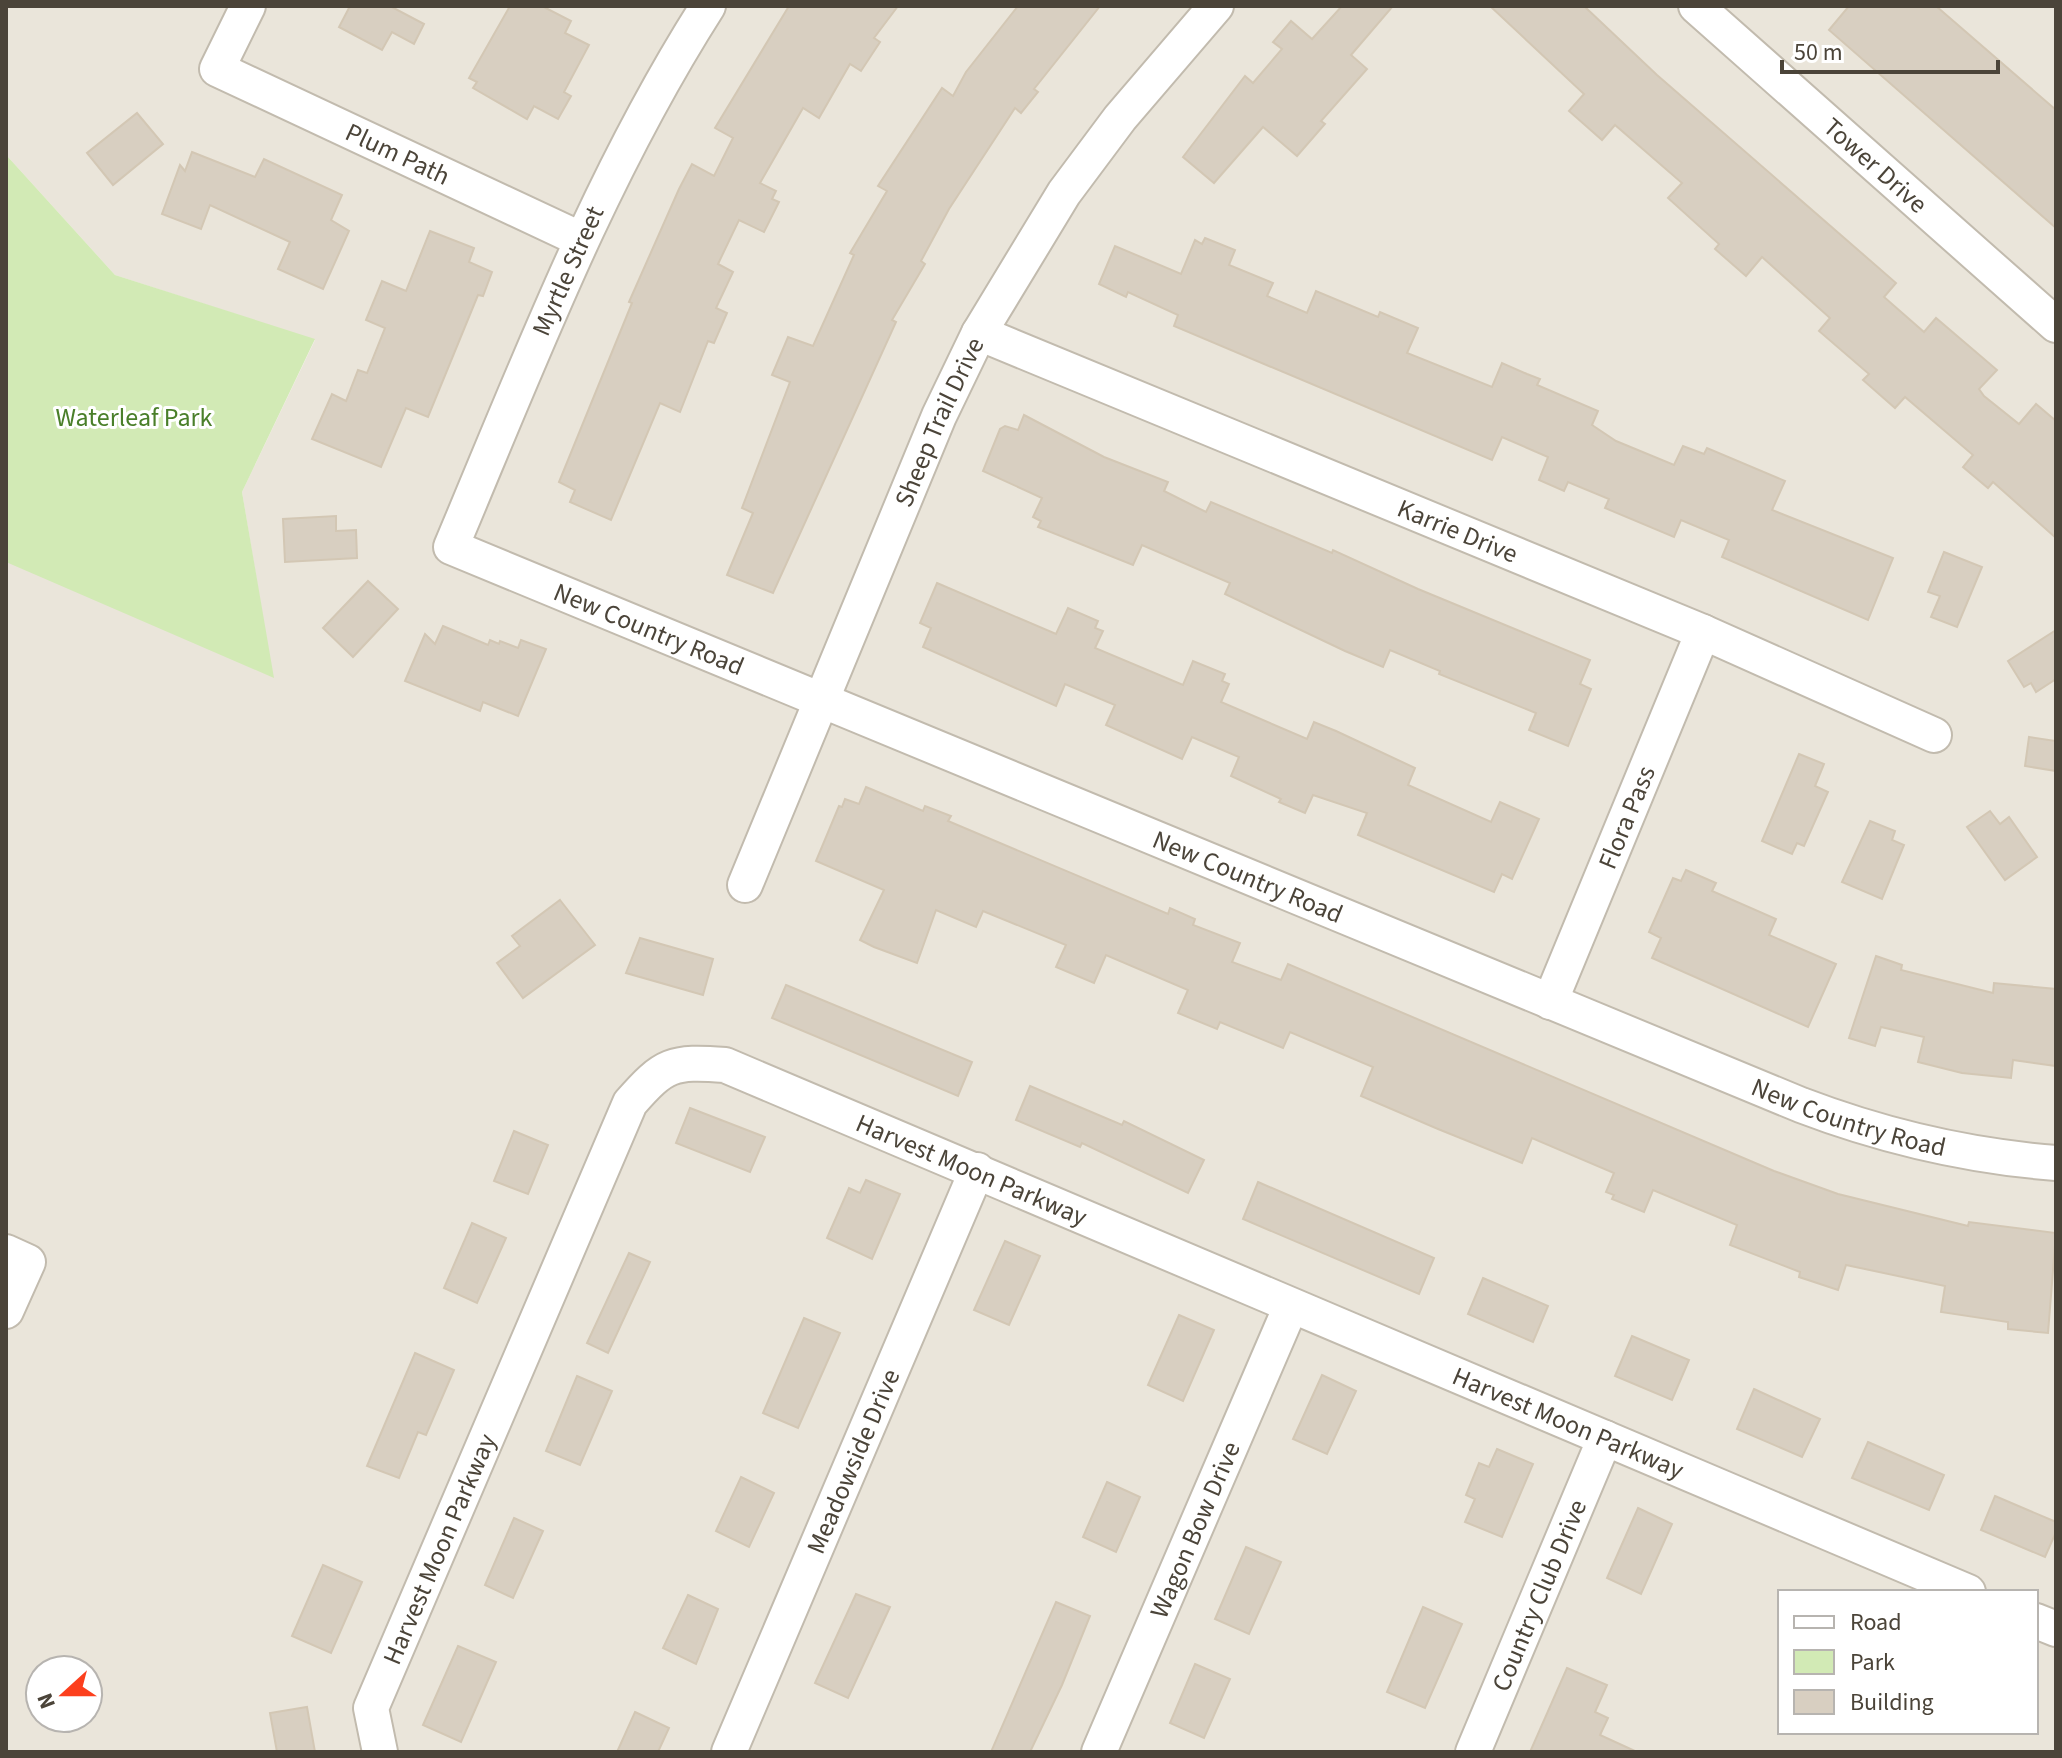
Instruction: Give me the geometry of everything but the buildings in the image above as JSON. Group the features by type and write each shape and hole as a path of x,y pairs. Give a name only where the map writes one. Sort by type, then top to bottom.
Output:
{"street":[{"name":"Plum Path","path":"248,6 217,69 580,239"},
{"name":"Myrtle Street","path":"451,547 580,239 640,120 708,6"},
{"name":"Sheep Trail Drive","path":"745,885 939,416 979,333 1064,193 1120,118 1216,6"},
{"name":"Tower Drive","path":"1696,6 2056,325"},
{"name":"Karrie Drive","path":"979,333 1703,632 1934,735"},
{"name":"New Country Road","path":"451,547 1853,1125 1920,1144 1988,1157 2056,1163"},
{"name":"Flora Pass","path":"1550,1002 1703,632"},
{"name":"Harvest Moon Parkway","path":"380,1752 371,1708 630,1103 658,1071 697,1063 725,1065 1963,1590"},
{"name":"Meadowside Drive","path":"729,1752 977,1170"},
{"path":"6,1311 17,1257"},
{"name":"Wagon Bow Drive","path":"1099,1752 1291,1306"},
{"name":"Country Club Drive","path":"1473,1752 1605,1438"}],"shaded area":[{"path":"6,6 2056,6 2056,1752 6,1752 6,558 272,672 242,492 315,340 115,275 8,157"}],"green space":[{"name":"Waterleaf Park","path":"6,142 8,157 115,275 315,339 242,492 274,678 6,562"}]}
